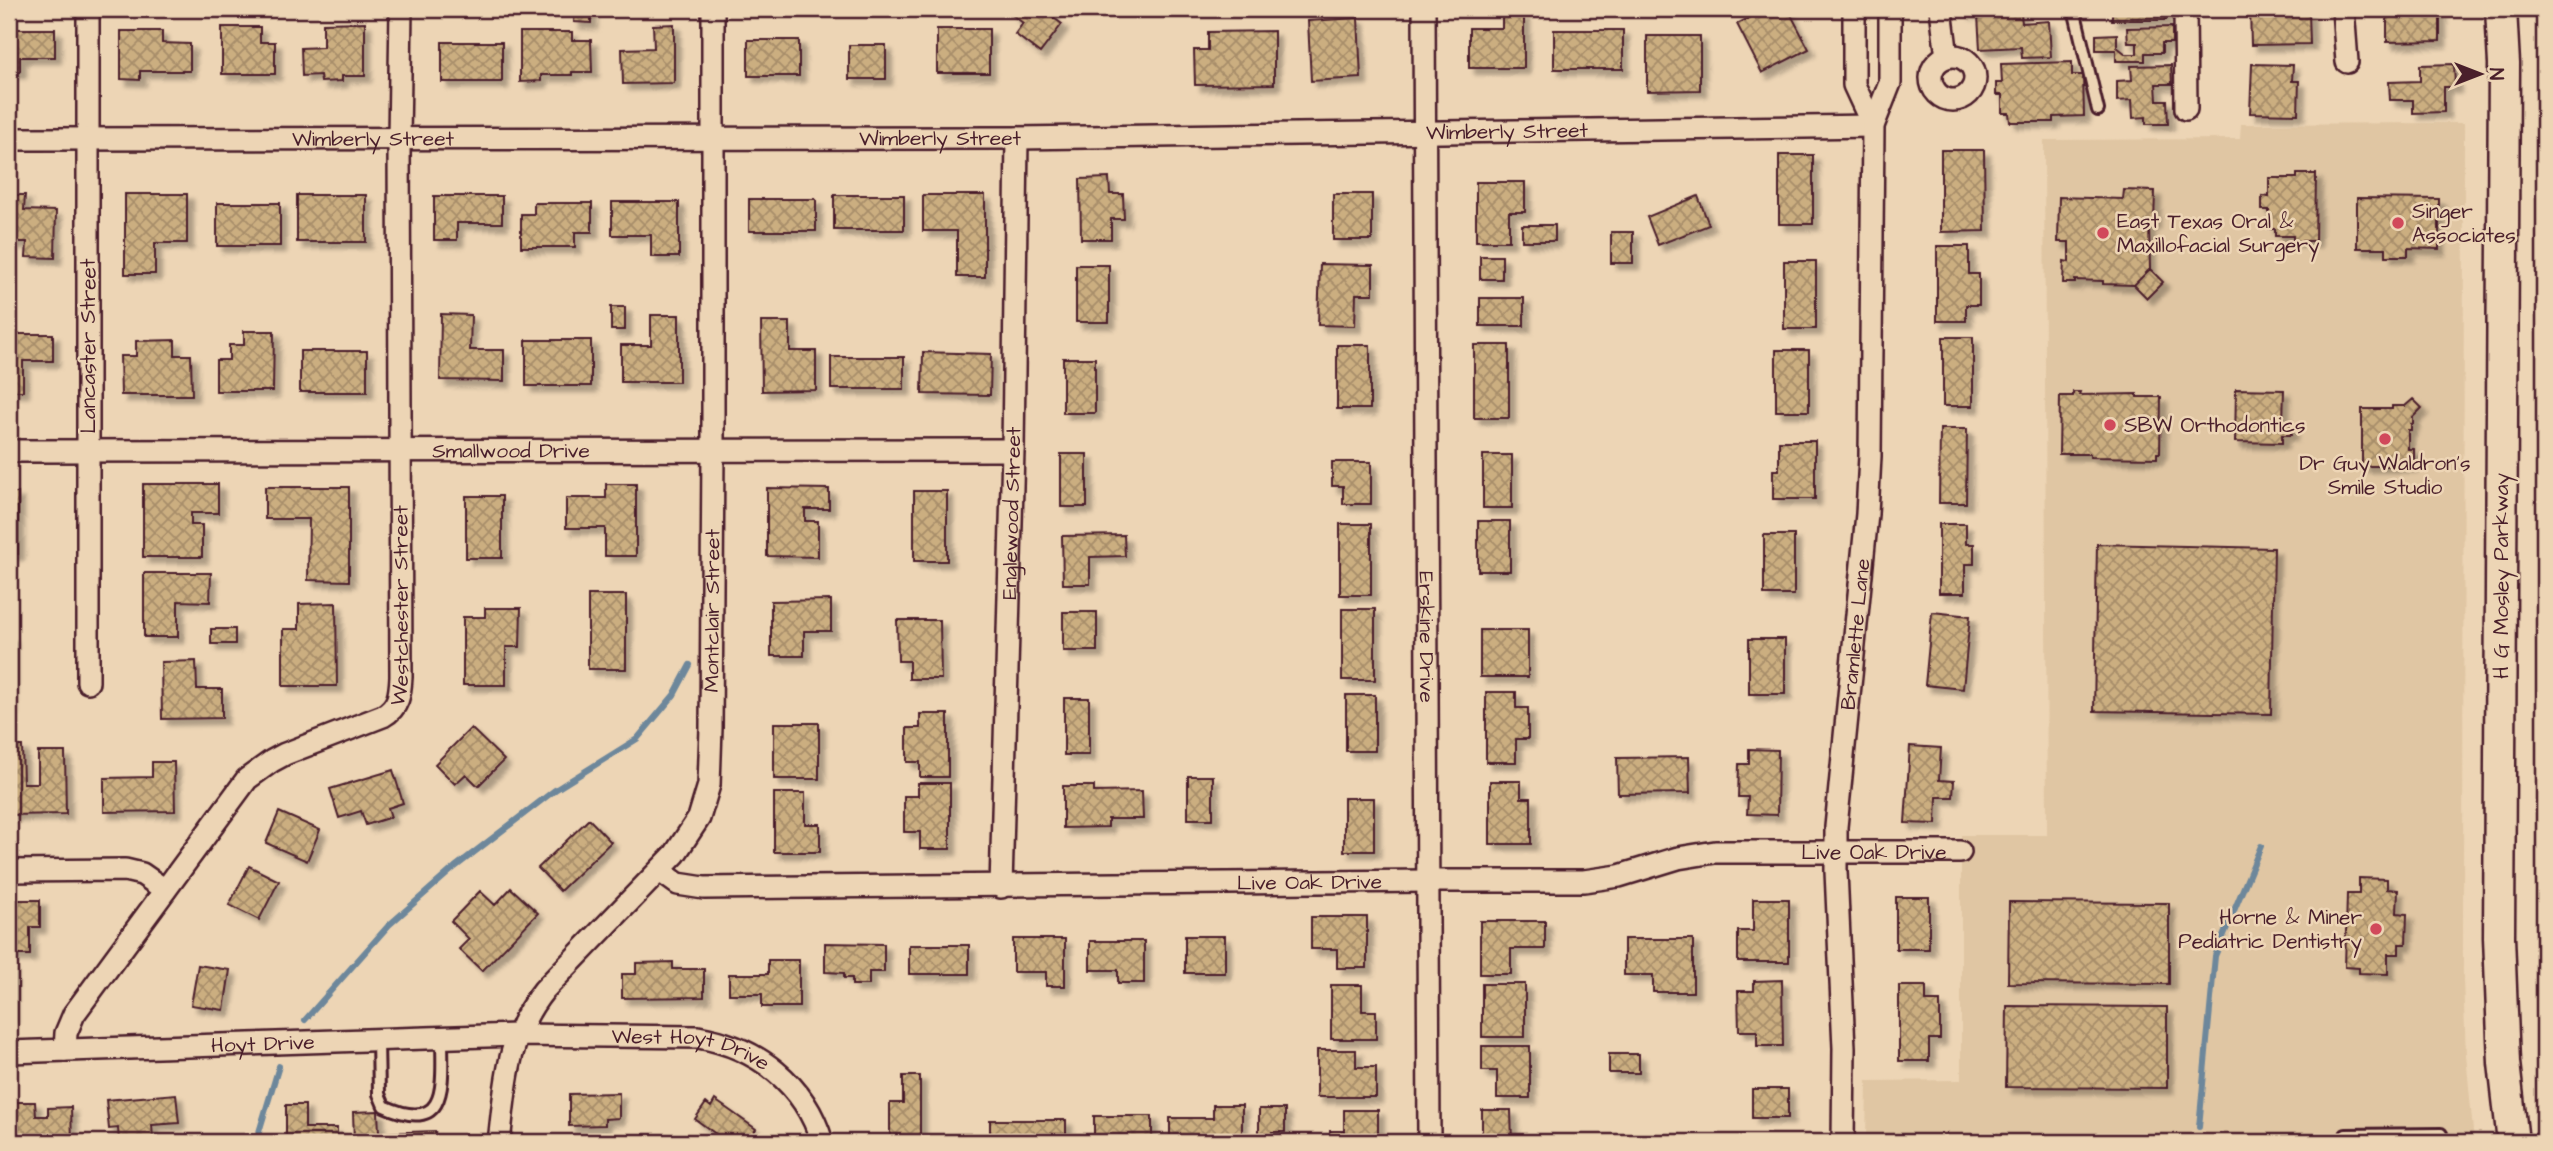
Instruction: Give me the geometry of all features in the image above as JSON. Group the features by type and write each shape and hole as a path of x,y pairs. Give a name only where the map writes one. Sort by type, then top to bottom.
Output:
{"main road":[{"name":"H G Mosley Parkway","path":"2501,9 2504,105 2499,937 2504,1063 2513,1142"}],"street":[{"name":"Lancaster Street","path":"88,9 88,682"},
{"name":"Westchester Street","path":"65,1050 66,1033 74,1014 237,792 259,770 285,754 377,719 389,713 396,705 401,677 401,9"},
{"name":"Montclair Street","path":"499,1142 516,1035 528,1010 544,990 660,871 693,827 703,808 709,785 713,450 713,9"},
{"name":"Erskine Drive","path":"1424,9 1429,1142"},
{"name":"Bramlette Lane","path":"1854,9 1854,85 1872,126"},
{"name":"Bramlette Lane","path":"1843,1142 1844,1048 1835,852 1870,456 1872,126 1890,83 1890,9"},
{"path":"1941,9 1947,57"},
{"path":"2185,9 2186,110"},
{"path":"2343,9 2347,62"},
{"name":"Wimberly Street","path":"9,139 1017,138 1872,126"},
{"name":"Englewood Street","path":"1001,887 1013,450 1017,138"},
{"name":"Smallwood Drive","path":"9,451 1013,450"},
{"name":"Live Oak Drive","path":"660,871 678,884 704,888 1584,881 1619,876 1678,858 1706,853 1960,852"},
{"path":"9,871 125,870 142,874 165,890"},
{"name":"Hoyt Drive","path":"9,1052 516,1035"},
{"name":"West Hoyt Drive","path":"516,1035 677,1035 727,1044 756,1057 792,1085 809,1110 822,1142"}],"lane":[{"path":"2074,9 2098,110"},
{"path":"378,1040 379,1094 384,1106 402,1114 422,1113 436,1106 442,1092 442,1037"},
{"path":"2344,1142 2346,1135 2441,1134 2441,1142"}],"shaded area":[{"path":"2464,123 2463,979 2466,1055 2474,1142 1866,1142 1867,1081 1961,1080 1961,835 2047,835 2044,140 2240,139 2241,124"}],"building":[{"path":"575,9 591,9 591,23 574,22"},
{"path":"1015,9 1055,9 1050,15 1062,24 1040,53 1015,34 1023,23 1011,14"},
{"path":"1766,9 1788,9 1809,49 1762,73 1737,24"},
{"path":"1964,9 2024,9 1965,13"},
{"path":"2112,9 2166,9 2166,20 2112,20"},
{"path":"2250,9 2304,9 2304,12 2309,12 2310,44 2251,45"},
{"path":"2392,9 2440,9 2440,41 2387,42 2387,16 2392,16"},
{"path":"2021,14 2022,23 2049,21 2051,57 2022,58 2021,47 1980,49 1978,16"},
{"path":"1502,15 1524,15 1524,68 1469,68 1469,28 1502,28"},
{"path":"1358,18 1361,78 1311,81 1308,21"},
{"path":"365,22 365,76 342,76 342,81 321,82 320,75 302,76 301,48 323,47 323,23"},
{"path":"674,24 674,83 623,84 622,49 654,48 653,25"},
{"path":"222,27 260,27 260,42 275,42 275,74 222,74"},
{"path":"2172,27 2172,43 2162,43 2162,53 2145,53 2145,61 2116,61 2116,50 2096,50 2096,35 2117,34 2117,47 2126,54 2137,54 2137,43 2128,43 2127,28"},
{"path":"9,29 55,29 55,57 20,57 20,72 9,72"},
{"path":"937,29 989,29 989,73 937,73"},
{"path":"1554,30 1623,30 1623,69 1554,69"},
{"path":"121,31 162,31 162,43 190,44 190,71 140,71 140,80 121,79"},
{"path":"1274,31 1274,84 1195,85 1194,50 1208,50 1208,32"},
{"path":"520,32 572,32 572,40 591,40 592,72 541,75 541,81 520,82"},
{"path":"1647,36 1700,36 1700,90 1647,91"},
{"path":"748,40 799,40 799,76 748,76"},
{"path":"442,42 502,42 502,82 442,82"},
{"path":"849,45 886,45 886,79 849,79"},
{"path":"2072,62 2072,75 2083,75 2084,116 2053,117 2053,122 2010,122 2009,113 2002,113 2002,95 1996,95 1996,83 2002,83 2001,64"},
{"path":"2252,64 2293,65 2292,81 2299,81 2298,114 2250,113"},
{"path":"2454,64 2455,87 2444,87 2444,112 2413,113 2413,100 2390,100 2389,82 2420,81 2420,65"},
{"path":"2171,65 2172,84 2156,84 2157,100 2167,100 2168,124 2146,124 2146,117 2133,118 2132,100 2117,101 2117,81 2132,80 2131,66"},
{"path":"1941,150 1984,150 1985,231 1941,232"},
{"path":"1779,155 1813,155 1813,224 1779,224"},
{"path":"2297,174 2316,174 2315,241 2293,241 2293,236 2275,236 2275,229 2269,229 2269,210 2262,210 2262,196 2269,197 2269,178 2297,178"},
{"path":"1109,178 1110,194 1123,194 1124,219 1111,219 1111,239 1081,239 1080,179"},
{"path":"1476,182 1525,182 1525,212 1509,212 1509,241 1476,241"},
{"name":"East Texas Oral & Maxillofacial Surgery","path":"2124,190 2155,191 2154,224 2149,224 2150,269 2134,285 2075,280 2075,283 2063,283 2064,261 2069,262 2069,242 2058,242 2059,197 2123,199"},
{"path":"125,194 187,194 187,243 155,243 155,274 125,274"},
{"path":"1333,194 1372,194 1372,240 1333,240"},
{"path":"9,195 25,195 24,210 56,211 55,258 26,257 27,242 9,242"},
{"path":"297,195 366,195 366,242 297,242"},
{"path":"834,195 904,195 904,230 834,230"},
{"path":"923,195 985,195 985,277 957,277 957,231 923,231"},
{"path":"434,196 502,196 502,223 457,223 457,240 434,240"},
{"path":"1698,196 1709,225 1658,245 1647,217"},
{"name":"Singer Associates","path":"2357,198 2439,199 2439,249 2408,248 2408,256 2386,256 2386,248 2357,248"},
{"path":"749,199 816,199 816,231 749,231"},
{"path":"612,202 679,202 679,257 651,257 651,235 612,235"},
{"path":"217,203 280,203 280,246 217,246"},
{"path":"534,203 592,203 592,232 575,232 575,247 521,247 521,214 534,214"},
{"path":"1522,225 1555,225 1555,241 1522,241"},
{"path":"1611,232 1633,232 1633,263 1611,263"},
{"path":"1937,246 1969,246 1969,274 1979,274 1979,305 1966,305 1966,321 1937,321"},
{"path":"1480,256 1502,256 1502,279 1480,279"},
{"path":"1784,261 1816,261 1816,329 1784,329"},
{"path":"1320,264 1373,265 1373,294 1356,294 1355,326 1318,325"},
{"path":"1076,265 1109,265 1109,322 1076,322"},
{"path":"2150,269 2163,282 2147,298 2134,285"},
{"path":"1480,298 1524,298 1524,326 1480,326"},
{"path":"611,307 625,307 625,330 611,330"},
{"path":"441,314 471,315 470,350 504,350 504,381 440,380"},
{"path":"651,315 679,315 679,382 621,382 621,345 651,345"},
{"path":"761,322 790,322 790,351 816,351 816,390 762,391"},
{"path":"244,331 274,331 273,391 216,391 216,360 229,360 229,345 244,345"},
{"path":"9,334 53,334 53,361 23,361 23,391 9,391"},
{"path":"1943,337 1973,337 1973,406 1943,406"},
{"path":"175,340 175,355 191,355 192,395 121,395 120,356 136,356 136,341"},
{"path":"526,340 591,340 591,386 526,386"},
{"path":"1337,345 1370,345 1370,409 1337,409"},
{"path":"1474,345 1509,345 1509,418 1474,418"},
{"path":"1776,350 1809,350 1809,411 1776,411"},
{"path":"300,351 367,351 367,392 300,392"},
{"path":"923,352 991,354 990,395 922,394"},
{"path":"831,357 904,357 904,389 831,389"},
{"path":"1063,358 1095,358 1095,413 1063,413"},
{"path":"2236,389 2284,390 2283,422 2291,422 2291,435 2282,435 2282,443 2235,442"},
{"name":"SBW Orthodontics","path":"2073,392 2080,392 2079,395 2137,394 2137,397 2161,397 2160,453 2157,453 2157,458 2059,454 2060,396 2073,396"},
{"name":"Dr Guy Waldron's Smile Studio","path":"2413,399 2422,408 2413,417 2411,430 2408,430 2408,449 2414,449 2411,466 2362,466 2362,409 2392,409 2392,406 2405,406"},
{"path":"1940,429 1967,429 1966,503 1939,503"},
{"path":"1779,441 1815,441 1815,499 1773,499 1773,470 1779,470"},
{"path":"1061,454 1087,454 1087,507 1061,507"},
{"path":"1483,455 1512,455 1512,508 1483,508"},
{"path":"1332,462 1371,462 1371,504 1343,504 1343,486 1332,486"},
{"path":"143,484 218,484 218,513 191,513 191,525 202,525 202,557 143,557"},
{"path":"606,484 636,484 636,556 605,556 605,528 566,528 566,498 606,498"},
{"path":"265,487 349,487 349,581 308,580 309,519 265,519"},
{"path":"767,488 829,489 829,509 805,509 805,521 818,521 818,557 767,556"},
{"path":"914,491 947,491 947,561 914,561"},
{"path":"9,493 18,493 18,554 9,554"},
{"path":"466,496 502,496 502,558 466,558"},
{"path":"1478,521 1510,521 1510,571 1478,571"},
{"path":"1340,524 1371,524 1371,595 1340,595"},
{"path":"1939,524 1966,524 1966,544 1974,544 1974,564 1965,564 1965,593 1939,593"},
{"path":"1124,535 1125,556 1090,557 1090,584 1063,584 1062,536"},
{"path":"1764,535 1794,535 1794,595 1764,595"},
{"path":"2097,544 2274,548 2271,714 2094,711"},
{"path":"144,573 211,573 210,602 178,601 178,637 144,637"},
{"path":"588,595 626,595 626,669 588,669"},
{"path":"831,600 831,631 804,631 804,656 771,656 771,601"},
{"path":"336,603 337,686 283,686 283,629 299,629 299,604"},
{"path":"485,608 521,608 520,647 506,647 506,685 463,685 463,617 485,617"},
{"path":"1342,609 1375,609 1375,680 1342,680"},
{"path":"1063,612 1097,612 1097,651 1063,651"},
{"path":"1932,612 1970,616 1963,689 1925,685"},
{"path":"897,620 940,620 941,679 909,679 909,661 898,661"},
{"path":"211,629 235,629 235,644 211,644"},
{"path":"1480,630 1528,630 1528,677 1480,677"},
{"path":"11,636 11,708 9,708"},
{"path":"1749,639 1785,639 1785,694 1749,694"},
{"path":"196,661 197,689 222,689 222,718 162,719 161,662"},
{"path":"1486,692 1516,692 1516,708 1528,708 1528,739 1516,739 1516,762 1486,762"},
{"path":"1346,695 1375,695 1375,751 1346,751"},
{"path":"1064,698 1089,698 1089,755 1064,755"},
{"path":"920,714 948,714 948,777 920,777 920,762 907,762 907,728 920,728"},
{"path":"774,723 819,723 819,779 774,779"},
{"path":"471,728 504,760 478,786 466,774 455,784 435,764"},
{"path":"9,746 22,746 23,783 38,783 38,752 65,752 66,814 9,815"},
{"path":"1910,746 1941,748 1939,780 1954,781 1953,797 1937,797 1936,824 1905,823"},
{"path":"1749,749 1778,750 1777,815 1747,814 1748,797 1738,797 1739,764 1749,764"},
{"path":"1689,757 1690,793 1618,794 1617,758"},
{"path":"152,762 174,762 175,811 104,812 104,778 152,777"},
{"path":"393,770 403,803 388,808 391,817 366,825 361,811 339,818 330,789"},
{"path":"1188,776 1213,776 1213,819 1188,819"},
{"path":"1490,781 1521,781 1521,798 1531,798 1531,844 1490,844"},
{"path":"918,783 950,783 950,849 920,849 920,832 904,832 904,796 918,796"},
{"path":"1063,786 1094,786 1094,792 1142,791 1143,819 1108,819 1108,827 1063,828"},
{"path":"774,793 805,793 805,824 820,824 820,852 774,852"},
{"path":"1344,798 1374,798 1374,851 1344,851"},
{"path":"279,812 320,830 307,861 266,843"},
{"path":"589,819 611,842 560,891 538,868"},
{"path":"249,866 279,881 259,920 229,905"},
{"name":"Horne & Miner Pediatric Dentistry","path":"2359,878 2387,879 2387,889 2398,890 2397,913 2407,914 2406,944 2399,944 2399,954 2388,954 2388,974 2359,973 2359,968 2345,967 2347,894 2359,894"},
{"path":"511,888 538,913 482,971 459,949 469,939 451,921 480,891 495,905"},
{"path":"1896,897 1929,897 1929,949 1896,949"},
{"path":"1753,899 1789,899 1789,962 1738,962 1738,931 1753,931"},
{"path":"9,900 40,900 40,927 30,927 30,955 9,955"},
{"path":"2009,902 2169,903 2169,984 2008,983"},
{"path":"1311,917 1367,917 1367,968 1337,968 1337,949 1311,949"},
{"path":"1480,921 1545,921 1545,949 1511,949 1511,974 1480,974"},
{"path":"1185,936 1225,936 1225,973 1185,973"},
{"path":"1013,939 1065,939 1065,986 1046,986 1046,972 1013,972"},
{"path":"1624,939 1693,939 1693,992 1653,992 1653,975 1624,975"},
{"path":"1090,941 1144,941 1144,983 1118,983 1118,970 1090,970"},
{"path":"825,943 884,944 884,972 869,972 869,985 852,985 852,978 844,978 844,973 825,972"},
{"path":"909,945 969,945 969,974 909,974"},
{"path":"768,960 799,960 799,1007 762,1007 762,994 729,994 729,974 768,974"},
{"path":"673,962 673,969 704,969 704,997 622,998 622,974 636,974 636,963"},
{"path":"11,965 11,1018 9,1018"},
{"path":"198,965 230,970 224,1010 191,1005"},
{"path":"1782,980 1783,1046 1757,1046 1757,1031 1739,1031 1738,991 1754,991 1754,981"},
{"path":"1482,984 1525,984 1525,1037 1482,1037"},
{"path":"1331,985 1362,985 1362,1011 1376,1011 1376,1039 1331,1039"},
{"path":"1899,986 1926,986 1926,1001 1940,1001 1940,1039 1929,1039 1929,1061 1899,1061"},
{"path":"2007,1006 2167,1007 2167,1088 2006,1087"},
{"path":"1482,1046 1530,1046 1530,1098 1497,1098 1497,1071 1482,1071"},
{"path":"1317,1050 1356,1050 1356,1067 1376,1067 1376,1097 1317,1097"},
{"path":"1609,1054 1639,1054 1639,1073 1609,1073"},
{"path":"903,1076 920,1076 920,1142 890,1142 890,1103 903,1103"},
{"path":"1752,1089 1788,1089 1788,1118 1752,1118"},
{"path":"619,1093 619,1118 605,1119 605,1125 569,1126 569,1094"},
{"path":"176,1094 179,1123 152,1125 153,1138 119,1141 118,1128 109,1129 106,1100"},
{"path":"715,1100 756,1129 747,1142 739,1142 733,1138 727,1142 695,1119 706,1103 711,1107"},
{"path":"10,1102 35,1102 36,1116 48,1116 48,1108 71,1107 72,1142 11,1142"},
{"path":"286,1105 305,1105 305,1128 337,1128 337,1142 286,1142"},
{"path":"1213,1105 1242,1105 1242,1142 1170,1142 1170,1118 1213,1118"},
{"path":"1259,1109 1285,1109 1285,1132 1272,1132 1272,1142 1259,1142"},
{"path":"1344,1110 1378,1110 1378,1142 1330,1142 1330,1131 1344,1131"},
{"path":"1482,1110 1511,1110 1512,1142 1482,1142"},
{"path":"378,1111 379,1133 435,1131 436,1142 354,1142 353,1112"},
{"path":"1094,1116 1152,1116 1152,1142 1094,1142"},
{"path":"990,1120 1066,1120 1066,1142 990,1142"},
{"path":"1555,1136 1555,1142 1542,1142 1541,1137"}],"waterway":[{"path":"305,1020 389,925 455,867 555,790 637,739 674,695 690,665"},
{"path":"2199,1127 2215,956 2261,846"},
{"path":"256,1142 279,1066"}],"place":[{"name":"Singer Associates","path":"2398,223"},
{"name":"East Texas Oral & Maxillofacial Surgery","path":"2103,233"},
{"name":"SBW Orthodontics","path":"2110,425"},
{"name":"Dr Guy Waldron's Smile Studio","path":"2385,439"},
{"name":"Horne & Miner Pediatric Dentistry","path":"2376,929"}]}
